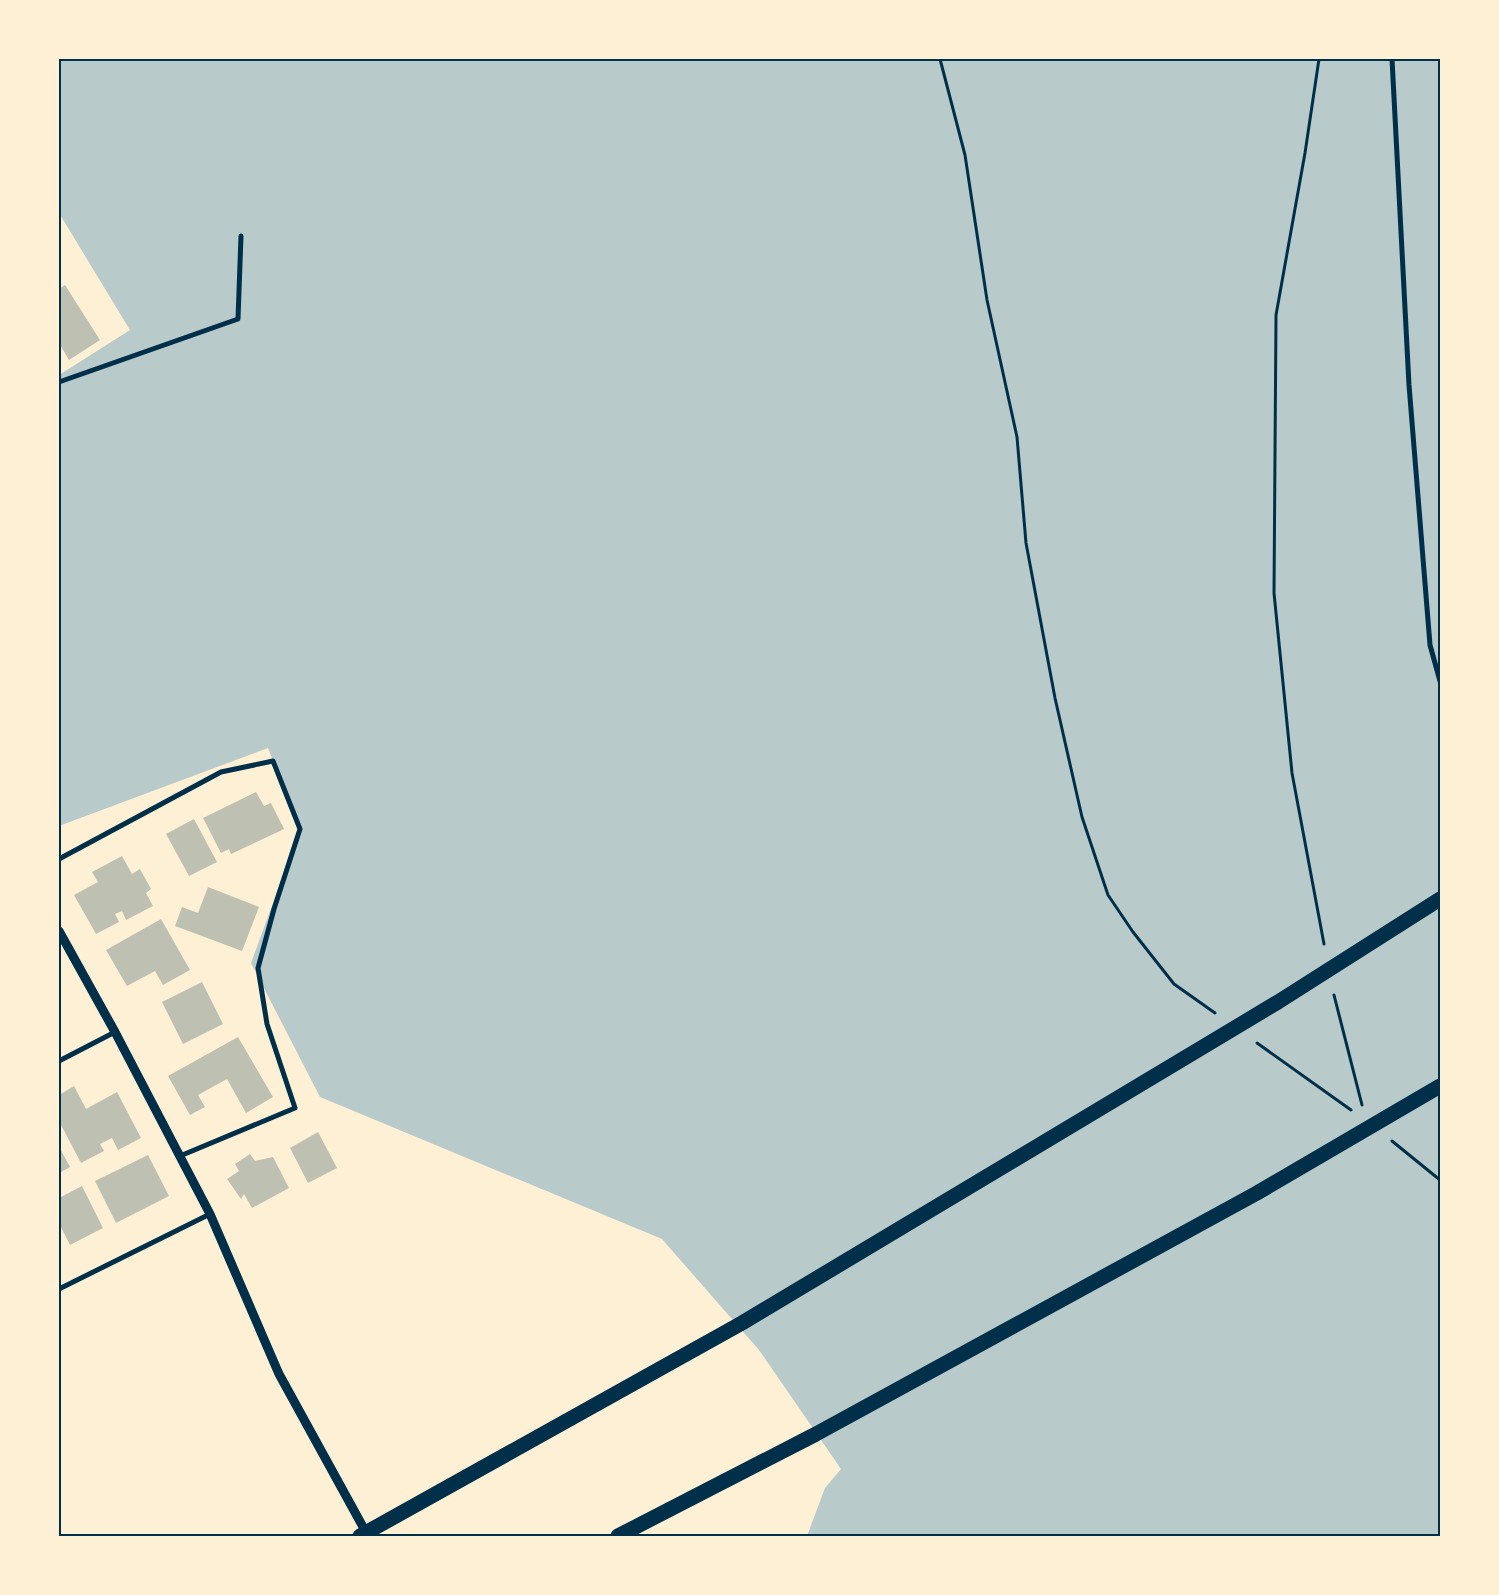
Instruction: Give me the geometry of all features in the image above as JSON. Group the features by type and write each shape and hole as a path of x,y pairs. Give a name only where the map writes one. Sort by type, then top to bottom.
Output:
{"highway":[{"path":"360,1536 742,1323 1278,1002 1440,899"},
{"path":"618,1536 816,1434 1258,1194 1440,1086"}],"street":[{"path":"1392,59 1410,395 1430,645 1440,681"},
{"path":"59,382 238,319 241,236"},
{"path":"59,859 221,772 272,761 300,829 274,909 258,968 267,1024 295,1108 180,1156"},
{"path":"59,931 115,1032 210,1214 279,1374 368,1536"},
{"path":"59,1061 115,1032"},
{"path":"59,1289 210,1214"}],"path":[{"path":"940,59 965,155 987,300 1018,437 1026,543 1055,698 1082,817 1108,895 1132,932 1174,984 1222,1018"},
{"path":"1319,59 1305,153 1276,314 1274,592 1292,774 1325,949"},
{"path":"1332,988 1363,1111"},
{"path":"1254,1041 1358,1114"},
{"path":"1388,1138 1440,1180"}],"shaded area":[{"path":"59,59 1440,59 1440,1536 807,1536 825,1488 841,1469 759,1350 662,1239 320,1097 251,963 300,829 268,748 59,826 59,375 130,330 59,213"}],"building":[{"path":"65,285 100,340 69,360 59,343 59,289"},
{"path":"256,792 264,806 271,803 284,829 231,854 229,849 221,853 203,818"},
{"path":"194,819 217,862 189,876 166,834"},
{"path":"122,856 132,874 140,869 151,889 146,893 153,906 126,920 122,911 115,914 119,922 96,934 74,895 98,882 92,872"},
{"path":"208,887 259,907 242,951 175,926 182,907 198,913"},
{"path":"161,919 190,970 163,985 155,971 127,986 106,950"},
{"path":"202,982 223,1024 183,1044 162,1002"},
{"path":"238,1037 273,1097 246,1113 227,1079 198,1095 205,1107 190,1115 168,1076"},
{"path":"74,1086 86,1109 117,1092 141,1138 118,1150 112,1138 100,1144 104,1151 81,1163 59,1121 59,1095"},
{"path":"318,1132 337,1168 308,1183 290,1148"},
{"path":"59,1147 70,1167 59,1173"},
{"path":"250,1154 255,1161 273,1157 289,1188 252,1208 244,1194 241,1199 227,1179 239,1171 235,1164"},
{"path":"148,1155 169,1196 116,1223 95,1181"},
{"path":"82,1186 103,1228 70,1245 59,1223 59,1198"}]}
